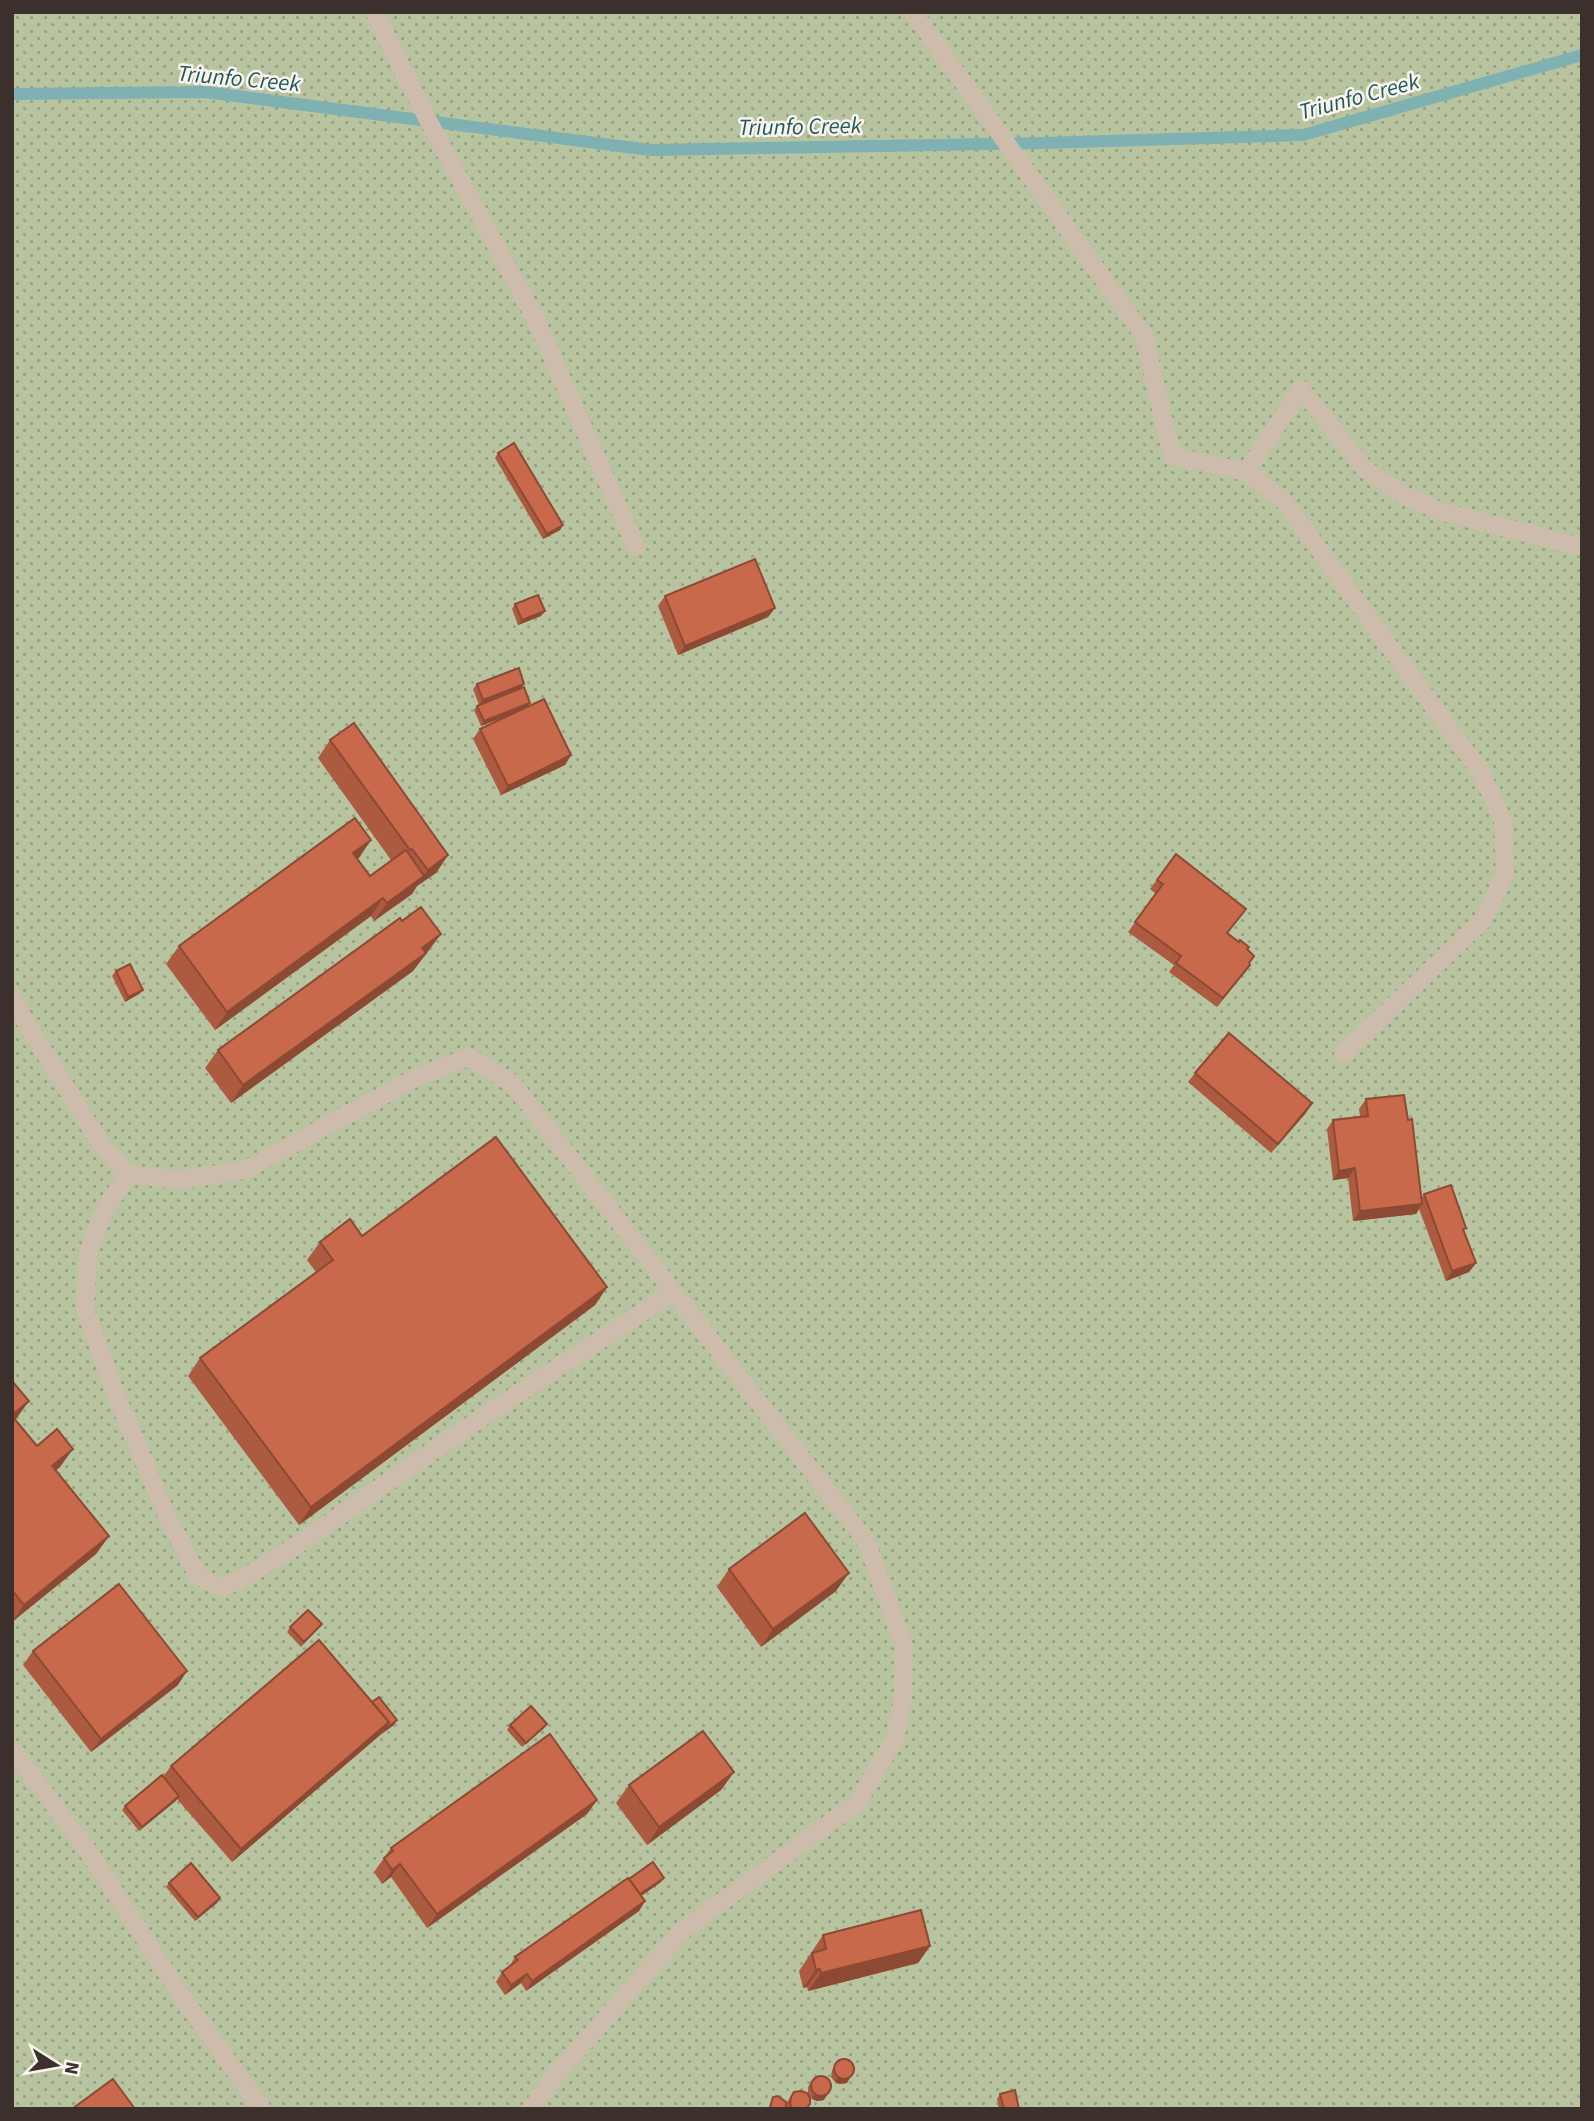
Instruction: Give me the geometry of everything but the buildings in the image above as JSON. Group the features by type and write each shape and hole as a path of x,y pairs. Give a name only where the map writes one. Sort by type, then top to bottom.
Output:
{"lane":[{"path":"374,12 429,122 535,318 636,547"},
{"path":"914,12 1144,337 1172,456 1246,472 1283,500 1479,771 1503,821 1505,874 1482,921 1343,1054"},
{"path":"1246,472 1301,389 1365,469 1403,495 1443,512 1582,547"},
{"path":"12,994 20,1013 104,1149 128,1174 179,1180 245,1170 417,1077 469,1057 512,1083 866,1541 904,1646 903,1698 895,1739 857,1803 683,1930 549,2083 531,2109"},
{"path":"128,1174 104,1211 88,1254 85,1310 116,1395 167,1517 198,1576 223,1588 256,1571 299,1543 673,1292"},
{"path":"12,1749 86,1847 183,1998 262,2109"}],"green space":[{"path":"12,12 1582,12 1582,2109 12,2109"}],"waterway":[{"name":"Triunfo Creek","path":"12,94 205,92 650,150 1044,143 1303,135 1582,55"}]}
